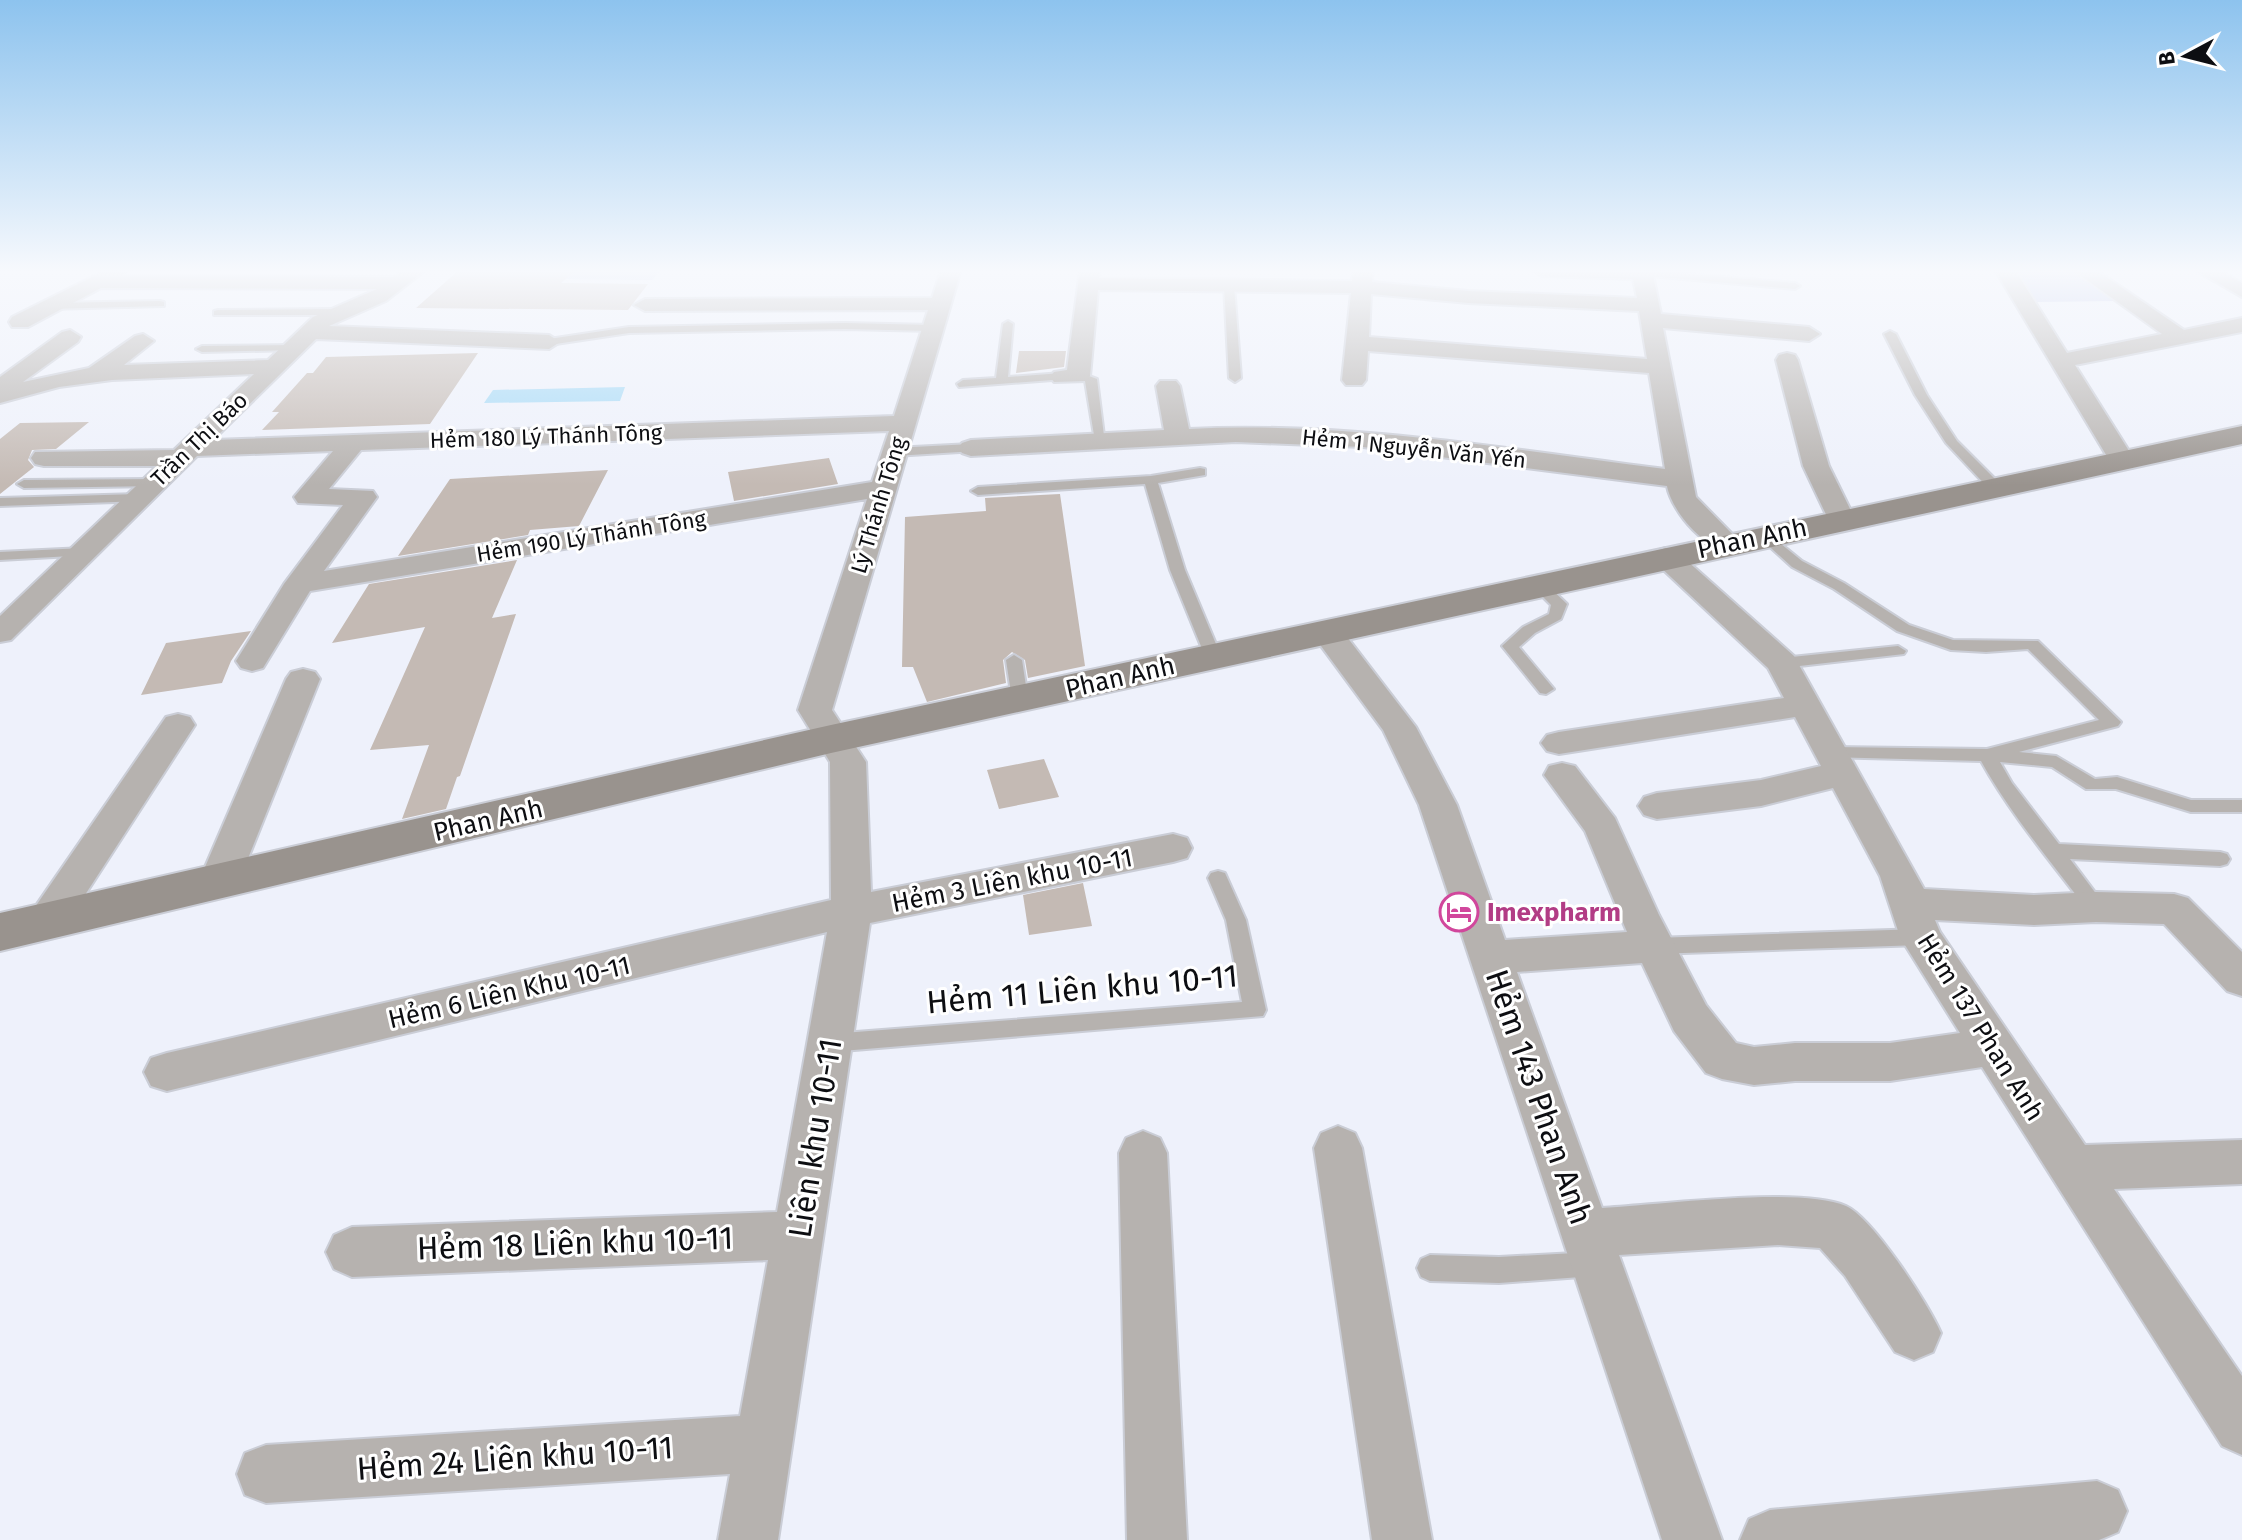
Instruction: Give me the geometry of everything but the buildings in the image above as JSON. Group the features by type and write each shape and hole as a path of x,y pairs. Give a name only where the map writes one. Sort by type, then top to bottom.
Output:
{"main road":[{"name":"Phan Anh","path":"0,932 831,739 1727,543 2242,435"}],"street":[{"path":"0,388 63,342"},
{"path":"95,375 142,342"},
{"name":"Trần Thị Báo","path":"2,629 300,342"},
{"path":"533,342 549,342"},
{"name":"Lý Thánh Tông","path":"831,739 815,710 929,342"},
{"path":"1066,378 1074,342"},
{"path":"1655,342 1683,498 1691,510 1727,543"},
{"path":"2048,342 2123,462"},
{"path":"2060,361 2151,342"},
{"path":"1354,380 1356,343 1660,367"},
{"path":"1787,360 1816,466 1841,519"},
{"path":"0,396 95,375 274,367"},
{"path":"1168,386 1178,437"},
{"name":"Hẻm 180 Lý Thánh Tông","path":"44,458 903,423"},
{"name":"Hẻm 1 Nguyễn Văn Yến","path":"971,448 1236,434 1363,439 1679,479"},
{"path":"252,661 299,584 363,497 308,497 353,444"},
{"name":"Hẻm 190 Lý Thánh Tông","path":"299,584 882,488"},
{"name":"Hẻm 137 Phan Anh","path":"1666,557 1782,663 1900,876 1916,920 1993,1047 2242,1426"},
{"name":"Hẻm 143 Phan Anh","path":"1326,631 1399,727 1438,805 1692,1540"},
{"path":"219,881 303,679"},
{"path":"1806,705 1561,759 1602,827 1654,946 1690,1018 1722,1060 1754,1066 1795,1062 1890,1062 1993,1047"},
{"path":"47,921 178,725"},
{"name":"Liên khu 10-11","path":"748,1540 851,911 848,762 831,739"},
{"path":"1657,806 1761,793 1838,763"},
{"name":"Hẻm 3 Liên khu 10-11","path":"851,911 1173,848"},
{"path":"1916,920 2096,907 2174,909 2242,979"},
{"name":"Hẻm 6 Liên Khu 10-11","path":"167,1072 851,911"},
{"path":"1491,957 1654,946"},
{"path":"1338,1148 1402,1540"},
{"path":"1143,1153 1157,1540"},
{"path":"2071,1168 2242,1162"},
{"path":"1591,1248 1778,1221 1833,1225 1863,1258 1914,1333"},
{"name":"Hẻm 18 Liên khu 10-11","path":"352,1252 799,1235"},
{"name":"Hẻm 24 Liên khu 10-11","path":"266,1474 764,1443"},
{"path":"1770,1540 2097,1511"}],"lane":[{"path":"202,349 281,342"},
{"path":"1002,381 1006,342"},
{"path":"1233,342 1235,378"},
{"path":"1894,342 1921,395 1952,443 1996,488"},
{"path":"963,384 1091,379 1101,441"},
{"path":"894,452 971,448"},
{"path":"978,491 1151,480 1200,472"},
{"path":"1151,480 1160,518 1190,607 1213,656"},
{"path":"24,484 146,490"},
{"path":"0,502 146,490"},
{"path":"1765,535 1797,564 1839,586 1903,628 1951,645 1986,647 2032,644 2112,722 1987,755"},
{"path":"0,556 84,552"},
{"path":"1539,585 1559,604 1556,616 1529,630 1510,646 1546,689"},
{"path":"1782,663 1898,651"},
{"path":"1014,660 1020,699"},
{"path":"1987,755 2005,787 2096,907"},
{"path":"1838,763 1987,755 2056,762 2092,785 2117,783 2191,806 2242,806"},
{"path":"2053,851 2220,859"},
{"name":"Hẻm 11 Liên khu 10-11","path":"830,1043 1255,1010 1236,920 1218,878"},
{"path":"1654,946 1916,920"},
{"path":"1430,1268 1499,1270 1591,1248"}],"shaded area":[{"path":"625,387 620,401 484,403 493,390"}],"place":[{"name":"Imexpharm","path":"1459,912"}]}
